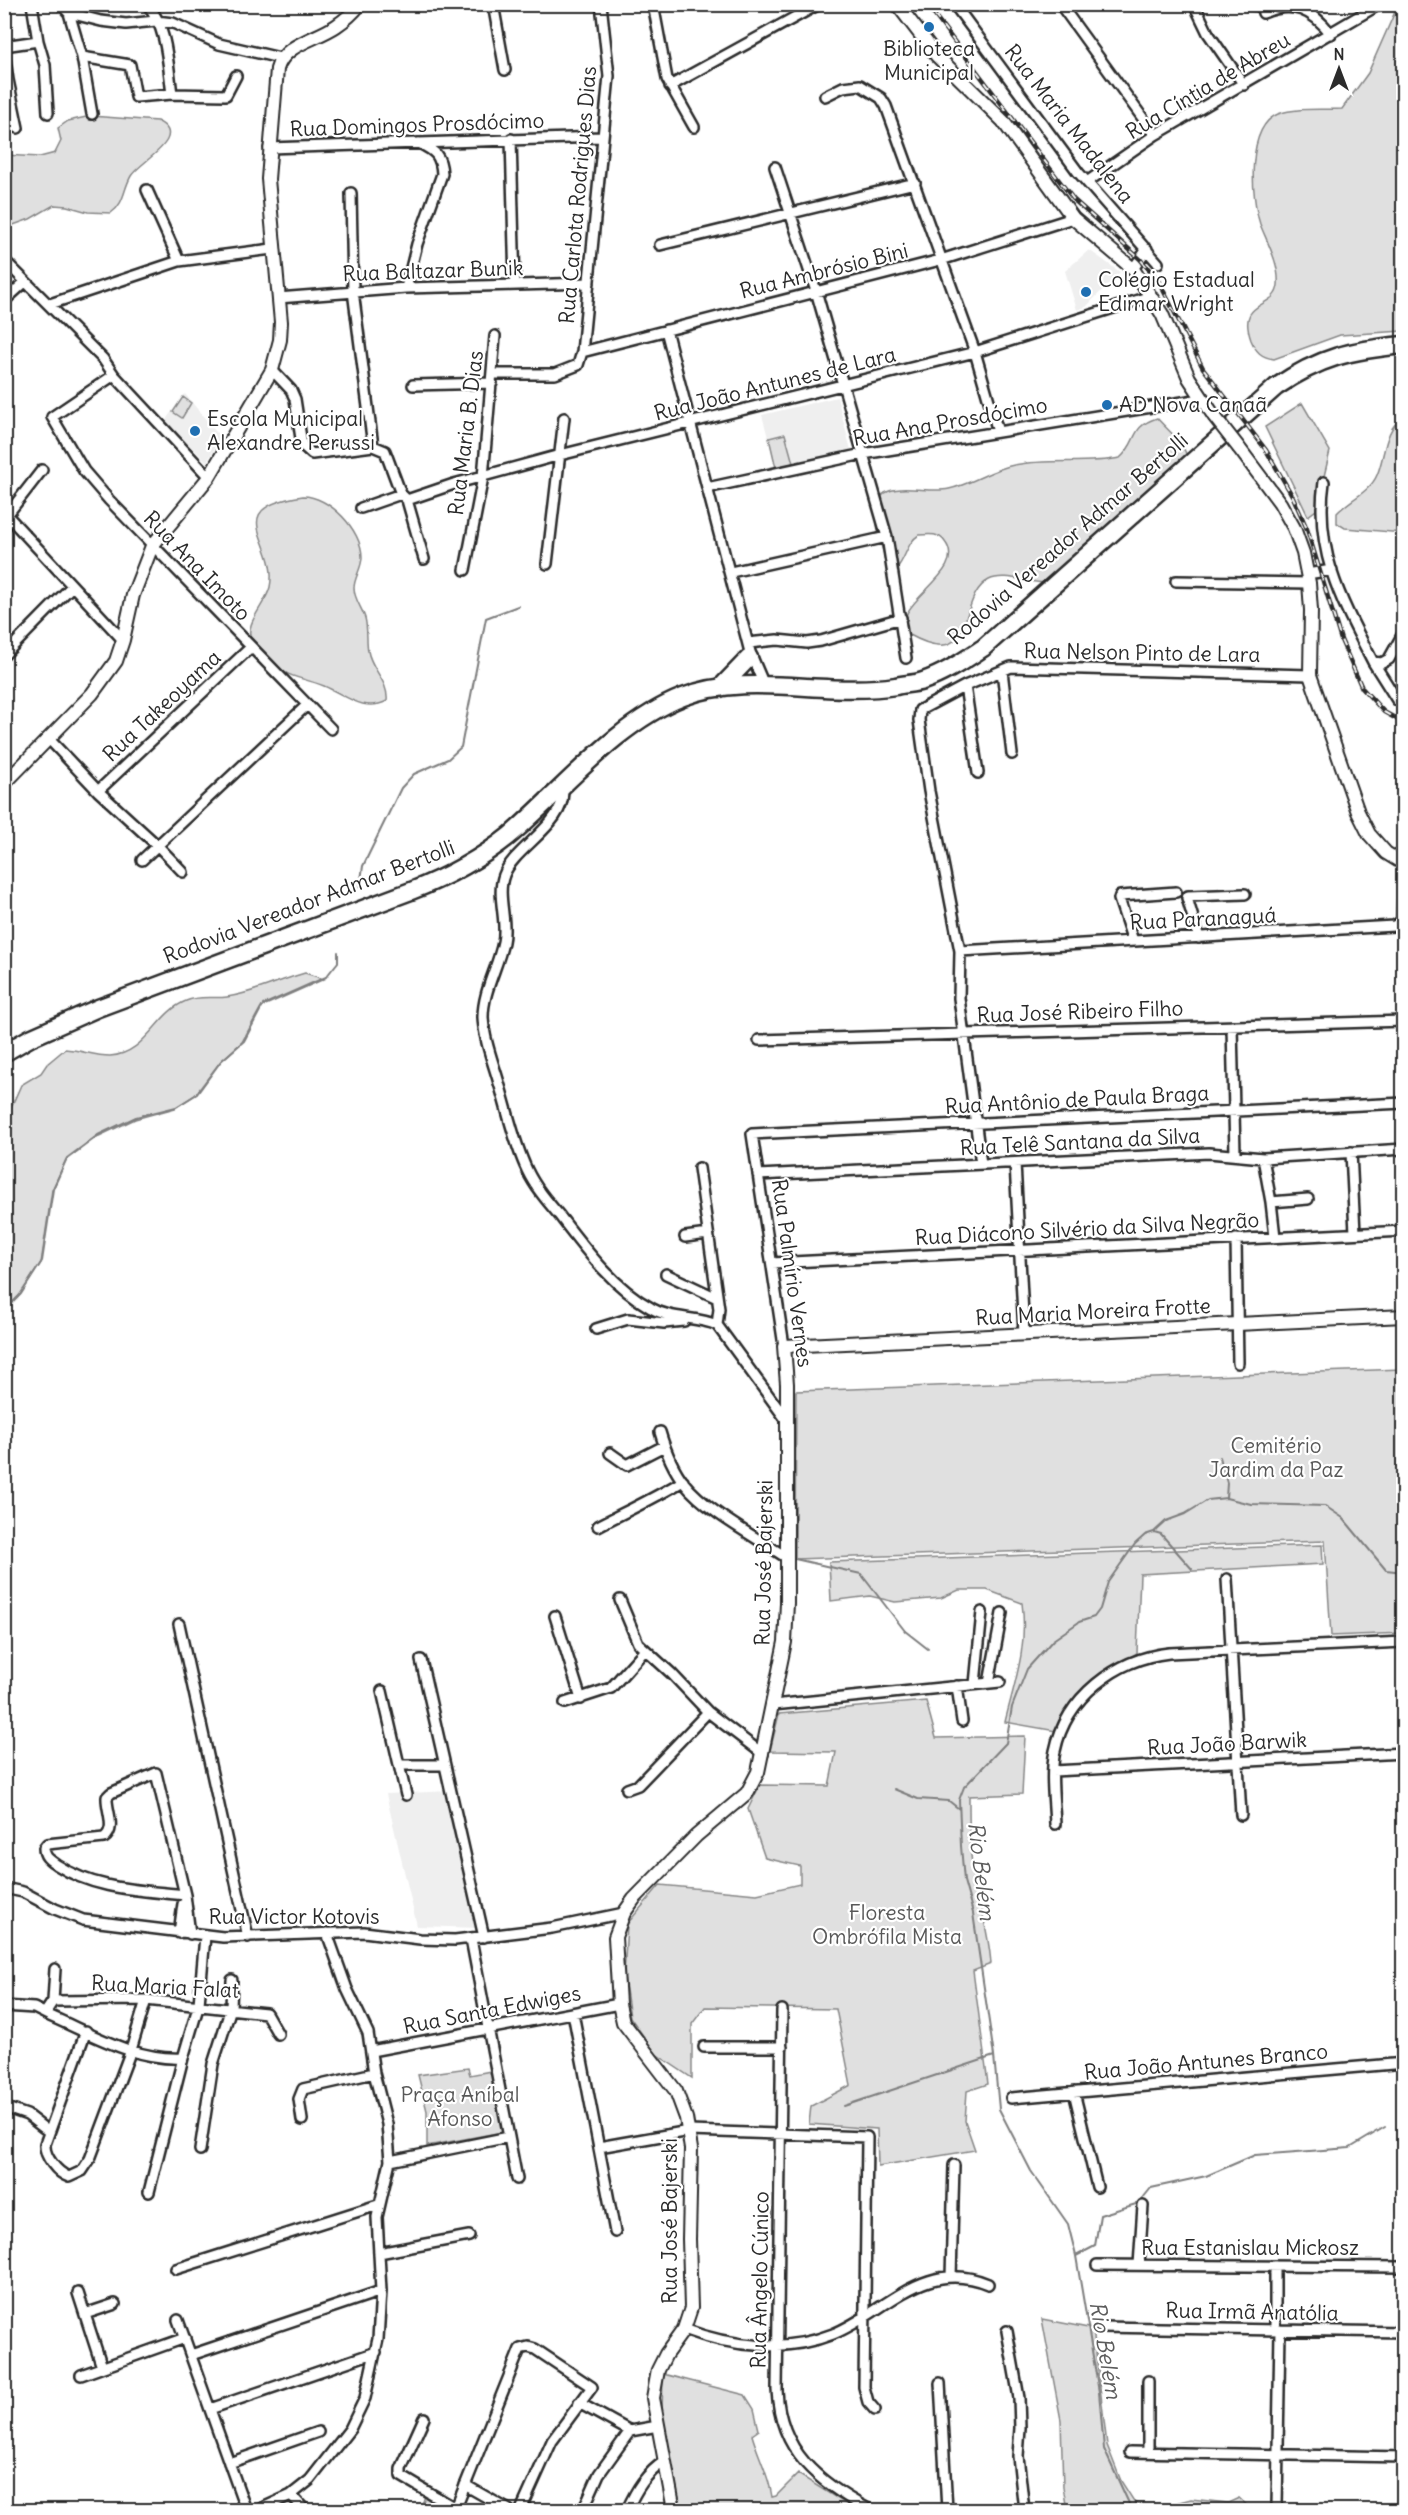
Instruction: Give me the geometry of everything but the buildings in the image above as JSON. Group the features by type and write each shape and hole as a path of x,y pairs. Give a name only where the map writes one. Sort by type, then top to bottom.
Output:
{"highway":[{"name":"Rodovia Vereador Admar Bertolli","path":"4,1053 30,1038 98,1008 451,874 492,850 612,741 655,710 684,696 720,688 764,685 822,690 871,690 921,682 954,667 982,648 1276,387 1327,358 1365,349 1404,345"},
{"path":"720,688 749,651"}],"main road":[{"path":"4,784 92,694 116,661 133,595 152,546 209,477 272,369 280,340 268,179 277,69 280,58 287,50 335,27 360,4"},
{"path":"897,4 937,56 1003,121 1073,218 1133,269 1151,296 1201,399 1280,503 1294,528 1303,553 1308,579 1311,675 1358,812 1369,834 1386,853 1404,864"},
{"path":"905,4 911,23"},
{"name":"Rua Maria Moreira Frotte","path":"784,1346 1404,1316"},
{"name":"Rua Palmírio Vernes","path":"784,1346 787,1377 785,1418"},
{"name":"Rua José Bajerski","path":"674,2511 653,2398 655,2379 666,2354 684,2329 691,2308 689,2251 692,2166 689,2131 676,2091 627,2030 619,2004 615,1948 618,1927 624,1912 667,1864 747,1793 758,1772 784,1642 787,1558 785,1418"}],"street":[{"path":"32,4 38,41 45,65 48,113"},
{"path":"61,4 69,13 81,57 92,114"},
{"path":"147,4 155,13 166,52 172,94"},
{"path":"493,4 505,70"},
{"name":"Rua Carlota Rodrigues Dias","path":"582,352 609,66 601,4"},
{"path":"653,4 667,79 694,127"},
{"path":"670,86 819,4"},
{"name":"Rua Maria Madalena","path":"954,4 1087,182 1158,263"},
{"path":"1060,4 1155,135"},
{"path":"1194,4 1208,33 1244,85"},
{"name":"Rua Cíntia de Abreu","path":"1087,182 1155,135 1380,5"},
{"path":"1263,13 1278,7 1295,7 1315,16 1331,34"},
{"path":"69,13 126,24 156,21 172,23 219,44 280,58"},
{"path":"4,46 38,41"},
{"path":"4,52 18,128"},
{"path":"81,57 130,65 136,97 172,94 226,95 236,76"},
{"path":"825,96 843,87 861,85 881,98 886,106 944,259 975,352 998,432"},
{"name":"Rua Domingos Prosdócimo","path":"270,148 602,136"},
{"path":"510,139 515,285"},
{"path":"406,288 417,244 442,174 442,162 437,152 417,142"},
{"path":"775,166 816,291 887,537 906,658"},
{"path":"660,245 915,183"},
{"path":"147,190 180,261"},
{"path":"351,193 353,291 373,446"},
{"name":"Rua Ambrósio Bini","path":"582,352 944,259 1073,218"},
{"path":"50,304 180,261 272,249"},
{"path":"1133,269 1147,249"},
{"path":"4,260 103,359 114,375 209,477"},
{"path":"4,301 25,282"},
{"name":"Rua Baltazar Bunik","path":"278,298 406,288 589,283"},
{"name":"Rua João Antunes de Lara","path":"362,508 561,455 975,352 1151,296"},
{"path":"666,330 749,651 764,685"},
{"name":"Rua Maria B. Dias","path":"465,570 483,477 495,336"},
{"path":"413,385 555,374 578,365 582,352"},
{"path":"272,369 291,390 295,399 302,446 305,450 312,454 373,446 385,451 404,497 424,559"},
{"name":"Rua Ana Imoto","path":"114,375 52,417 84,471 152,546 331,729"},
{"name":"Rua Ana Prosdócimo","path":"707,488 862,454 1201,399"},
{"path":"547,564 564,418"},
{"path":"42,470 6,514 123,640"},
{"path":"1324,482 1322,520 1325,547 1339,596 1373,662 1397,700 1404,704"},
{"path":"730,572 887,537"},
{"path":"1176,581 1308,579 1332,570"},
{"path":"4,655 72,586"},
{"path":"749,651 777,640 807,643 821,641 901,618"},
{"path":"1373,662 1382,663 1389,659 1404,632"},
{"name":"Rua Takeoyama","path":"98,791 251,646"},
{"path":"745,686 749,651"},
{"name":"Rua Nelson Pinto de Lara","path":"960,951 929,791 919,720 920,710 965,686 1011,667 1311,675"},
{"path":"1002,671 1012,754"},
{"path":"965,686 978,773"},
{"path":"142,860 306,706"},
{"path":"48,738 98,791 183,872"},
{"path":"562,787 564,795 559,808 540,834 506,869 502,879 505,927 503,942 485,999 483,1016 486,1038 526,1168 540,1191 591,1255 640,1301 659,1313 699,1319 717,1325 785,1418"},
{"name":"Rua Paranaguá","path":"960,951 1394,927 1402,921 1404,876"},
{"path":"1133,941 1120,896 1176,892"},
{"path":"1199,938 1188,896 1245,894"},
{"path":"960,951 958,987 981,1164"},
{"name":"Rua José Ribeiro Filho","path":"759,1040 1404,1021"},
{"path":"1232,1026 1235,1154"},
{"name":"Rua Antônio de Paula Braga","path":"752,1134 1404,1103"},
{"name":"Rua Palmírio Vernes","path":"752,1134 784,1346"},
{"path":"1403,1149 1404,1160"},
{"name":"Rua Telê Santana da Silva","path":"758,1175 1209,1153 1263,1158 1403,1149"},
{"path":"1352,1152 1355,1233"},
{"path":"1263,1158 1275,1237"},
{"path":"1015,1163 1024,1335"},
{"path":"699,1168 719,1310 717,1325"},
{"path":"1271,1202 1308,1198"},
{"name":"Rua Diácono Silvério da Silva Negrão","path":"771,1263 1404,1231"},
{"path":"685,1237 708,1234"},
{"path":"1236,1239 1238,1363"},
{"path":"666,1274 717,1298"},
{"path":"596,1329 628,1319 664,1323 699,1319"},
{"path":"660,1432 664,1446 683,1482 701,1500 787,1558"},
{"path":"610,1453 627,1465 664,1446"},
{"path":"598,1526 683,1482"},
{"path":"1227,1578 1241,1815"},
{"path":"620,1600 631,1621 636,1638 645,1650 672,1674 708,1712 763,1754"},
{"path":"975,1684 982,1612"},
{"path":"989,1683 1002,1613"},
{"path":"555,1616 581,1698"},
{"path":"179,1624 248,1937"},
{"path":"1055,1824 1053,1771 1058,1738 1071,1712 1088,1691 1109,1674 1132,1662 1158,1654 1404,1642"},
{"path":"566,1703 611,1689 645,1650"},
{"path":"421,1660 484,1937"},
{"path":"773,1705 1000,1682"},
{"path":"957,1686 962,1721"},
{"path":"382,1691 406,1795"},
{"path":"627,1789 638,1785 708,1712"},
{"name":"Rua João Barwik","path":"1053,1771 1404,1754"},
{"path":"400,1765 445,1765"},
{"path":"185,1895 87,1881 70,1874 46,1858 44,1848 47,1844 104,1838 109,1835 111,1828 107,1797 111,1793 156,1773 185,1895 190,1934"},
{"name":"Rua Victor Kotovis","path":"4,1888 22,1892 83,1920 205,1936 248,1937 364,1932 433,1940 471,1939 552,1928 624,1912"},
{"path":"179,1933 185,1895"},
{"path":"258,2511 302,2488 319,2471 350,2429 365,2398 376,2352 381,2291 378,2205 390,2161 387,2124 374,2073 368,2033 347,1989 327,1933"},
{"path":"149,2192 183,2058 200,2004 205,1936"},
{"path":"471,1939 517,2179"},
{"path":"45,2013 53,2001 55,1969"},
{"path":"200,2150 213,2064 231,2008 232,1980"},
{"path":"86,2031 45,2144 46,2152 56,2168 69,2177 82,2171 90,2159 131,2050 146,2000"},
{"name":"Rua Maria Falat","path":"53,2001 146,2000 200,2004 266,2013 278,2034"},
{"name":"Rua Santa Edwiges","path":"371,2051 619,2004"},
{"path":"4,2006 34,2008 131,2050 154,2057 183,2058"},
{"name":"Rua Ângelo Cúnico","path":"782,2010 777,2403 780,2419 793,2448 827,2484 870,2511"},
{"path":"573,2013 615,2232"},
{"path":"704,2047 782,2047"},
{"name":"Rua João Antunes Branco","path":"1011,2098 1404,2062"},
{"path":"302,2120 299,2099 303,2089 374,2073"},
{"path":"1074,2092 1097,2187"},
{"path":"4,2107 27,2115 50,2132"},
{"path":"599,2147 689,2131 867,2137 864,2387 868,2402 875,2410"},
{"path":"390,2161 509,2137"},
{"path":"951,2277 954,2165"},
{"path":"176,2269 378,2205"},
{"path":"1139,2265 1143,2206"},
{"path":"379,2253 469,2236"},
{"name":"Rua Estanislau Mickosz","path":"1097,2265 1404,2266"},
{"path":"1275,2266 1277,2507"},
{"path":"684,2329 724,2342 777,2345 822,2338 865,2318 916,2285 951,2277 972,2279 988,2284"},
{"path":"191,2355 381,2291"},
{"path":"78,2293 102,2367"},
{"path":"85,2314 115,2304"},
{"path":"178,2320 246,2511"},
{"name":"Rua Irmã Anatólia","path":"1100,2327 1404,2332"},
{"path":"1007,2331 1019,2398 1018,2456 1024,2511"},
{"path":"81,2375 184,2338"},
{"path":"424,2418 401,2469 401,2476 452,2506 458,2503 520,2349 528,2347 535,2349 592,2387 552,2441 521,2511"},
{"path":"210,2409 376,2352"},
{"path":"1148,2381 1148,2452"},
{"path":"940,2383 947,2511"},
{"path":"579,2403 634,2430 658,2426"},
{"path":"583,2511 599,2474 634,2430"},
{"path":"229,2463 318,2432"},
{"path":"1130,2452 1404,2457"},
{"path":"627,2511 639,2485 665,2461"},
{"path":"465,2485 509,2511"},
{"path":"291,2495 306,2511"}],"shaded area":[{"name":"Colégio Estadual Edimar Wright","path":"1089,250 1120,272 1086,307 1077,310 1065,271"},
{"name":"Escola Municipal Alexandre Perussi","path":"185,394 221,438 207,462 167,423 167,418"},
{"path":"837,397 851,450 776,468 762,415"},
{"path":"451,1791 480,1928 417,1926 386,1794"}],"green space":[{"path":"1240,5 1274,5 1265,10 1252,12"},
{"path":"1398,5 1404,5 1403,331 1340,335 1274,359 1266,357 1255,348 1248,327 1252,311 1276,293 1278,285 1275,262 1260,224 1255,197 1254,163 1260,133 1268,121 1278,114 1301,110 1342,109 1368,73"},
{"path":"91,116 157,121 166,127 169,134 160,149 131,176 121,201 111,213 88,212 54,205 30,219 5,228 4,155 40,157 55,153 61,141 58,128 68,121"},
{"path":"183,397 191,403 182,418 173,412"},
{"path":"1302,403 1330,451 1316,510 1308,516 1265,427"},
{"path":"1157,418 1181,444 1188,463 1048,583 1003,577 989,580 979,589 972,601 956,639 946,645 930,644 908,634 904,623 908,611 947,566 950,554 940,537 930,534 919,535 912,542 897,568 889,566 880,540 877,517 877,507 885,493 898,489 949,489 1006,467 1027,463 1120,458 1130,446 1138,430"},
{"path":"1403,418 1403,533 1345,528 1337,523 1337,513 1374,481 1392,429"},
{"path":"785,434 793,463 776,468 769,438"},
{"path":"303,496 323,502 333,508 350,526 361,547 361,565 354,584 354,592 365,618 370,658 383,682 387,701 370,705 362,704 324,686 292,676 273,663 252,641 250,628 268,593 271,571 258,529 258,519 263,509 278,502"},
{"path":"305,973 324,979 261,1007 242,1042 220,1062 195,1095 175,1108 135,1119 97,1137 66,1160 52,1190 41,1263 19,1296 9,1307 5,1308 5,1121 21,1085 41,1073 47,1064 65,1049 110,1056 122,1054 142,1041 167,1014 186,1001 196,998 222,998 237,995"},
{"name":"Cemitério Jardim da Paz","path":"1403,1369 1403,1633 1331,1636 1325,1541 795,1559 796,1391"},
{"path":"1322,1545 1323,1564 1140,1574 1137,1653 1088,1685 1071,1703 1056,1731 1005,1722 1022,1649 1022,1603 987,1590 959,1590 941,1598 895,1602 870,1596 831,1601 829,1562"},
{"name":"Floresta Ombrófila Mista","path":"926,1701 936,1738 1025,1736 1022,1794 969,1796 972,1866 991,1964 973,1971 988,2084 967,2091 965,2121 975,2150 878,2166 877,2129 809,2124 811,2106 851,2085 836,2009 705,2007 692,2024 692,2078 656,2054 630,2017 624,1976 627,1924 660,1885 757,1894 800,1884 800,1866 765,1858 748,1809 760,1785 829,1786 836,1752 770,1751 779,1714"},
{"name":"Praça Aníbal Afonso","path":"468,2068 470,2075 491,2071 502,2132 427,2146 427,2111 418,2075"},
{"path":"1042,2319 1093,2329 1107,2445 1121,2481 1135,2503 1152,2509 1191,2499 1228,2503 1239,2498 1252,2510 1067,2510 1063,2487 1061,2420"},
{"path":"663,2374 745,2395 754,2409 759,2430 752,2435 772,2497 776,2496 798,2474 856,2510 681,2510 662,2414"},
{"path":"425,2496 444,2507 443,2510 420,2510"},
{"path":"1284,2507 1341,2509 1282,2510"}],"waterway":[{"path":"360,887 363,866 401,788 414,774 448,759 461,747 486,618 518,606"},
{"path":"4,1307 10,1305 21,1294 42,1261 53,1189 67,1158 98,1135 136,1117 176,1107 197,1094 221,1061 244,1041 263,1005 326,977 338,962 338,952"},
{"path":"1220,1457 1227,1483 1226,1498"},
{"name":"Rio Belém","path":"1132,2510 1104,2449 1099,2392 1076,2256 1068,2224 1031,2171 999,2109 994,2056 973,1913 964,1881 959,1800 964,1787 1006,1743 1012,1707 1027,1669 1053,1640 1079,1622 1094,1617 1100,1609 1108,1582 1135,1544 1166,1521 1185,1514 1208,1500 1226,1498 1251,1504 1325,1506 1343,1518 1386,1570 1404,1572"},
{"path":"1154,1532 1161,1534 1192,1569"},
{"path":"795,1559 861,1574 905,1631 928,1649"},
{"path":"894,1789 918,1799 949,1801 959,1809"},
{"path":"844,2106 994,2056"},
{"path":"1143,2198 1151,2188 1206,2176 1255,2155 1350,2148 1385,2127"},
{"path":"1076,2256 1095,2246 1100,2215 1136,2204"}],"railway":[{"path":"926,4 1074,200 1140,259 1158,280 1203,368 1266,450 1293,497 1307,529 1341,640 1362,688 1384,712 1404,723"}],"place":[{"name":"Biblioteca Municipal","path":"929,27"},
{"name":"Colégio Estadual Edimar Wright","path":"1086,292"},
{"name":"AD Nova Canaã","path":"1107,405"},
{"name":"Escola Municipal Alexandre Perussi","path":"195,431"}]}
